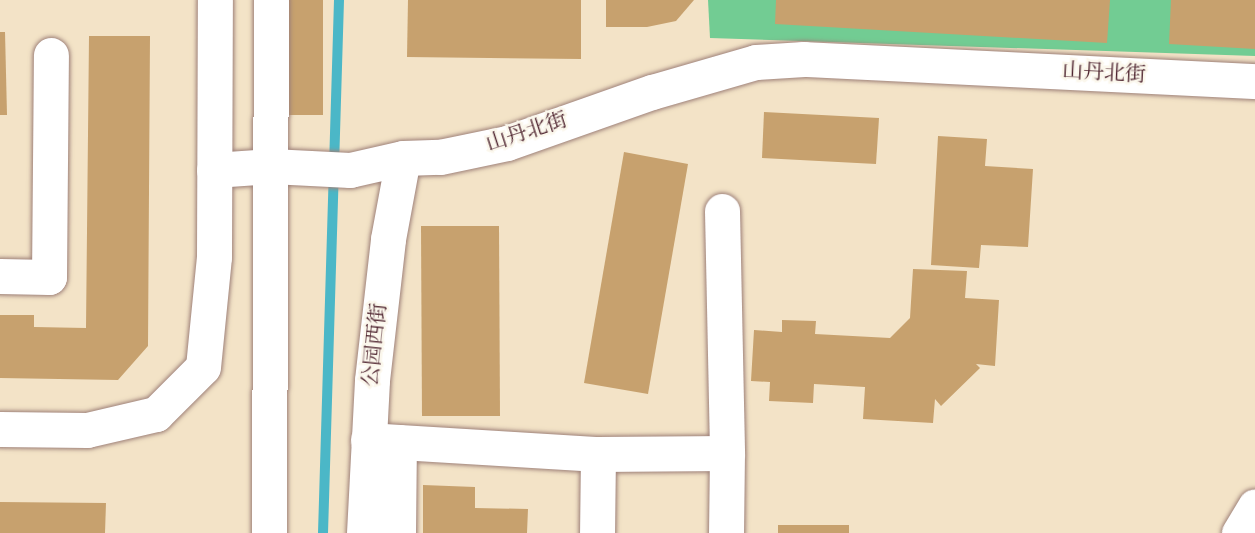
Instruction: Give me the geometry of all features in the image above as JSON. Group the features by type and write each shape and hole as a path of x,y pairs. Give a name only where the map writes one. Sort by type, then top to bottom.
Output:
{"street":[{"path":"0,429 86,429 156,414 203,368 214,257 215,0"},
{"path":"269,533 281,166 271,0"},
{"path":"0,276 49,277 51,55"},
{"name":"山丹北街","path":"214,170 281,166 350,170 403,158 440,157 507,143 652,92 756,62 804,59 1255,81"},
{"name":"公园西街","path":"364,533 383,441 387,239 403,158"},
{"path":"722,211 726,533"},
{"path":"398,533 383,441 598,454 727,453"},
{"path":"597,533 598,454"},
{"path":"1239,533 1255,506"}],"green space":[{"path":"708,0 1255,0 1255,56 710,38"}],"building":[{"path":"287,0 323,0 323,115 287,115"},
{"path":"408,0 581,0 581,59 407,57"},
{"path":"606,0 694,0 676,21 647,27 606,27"},
{"path":"776,0 1110,0 1107,43 775,24"},
{"path":"1171,0 1255,0 1255,49 1169,44"},
{"path":"0,32 5,32 7,115 0,115"},
{"path":"89,36 150,36 148,346 118,380 0,378 0,315 34,315 34,327 86,328"},
{"path":"764,112 879,118 876,164 762,158"},
{"path":"938,136 987,139 985,166 1033,169 1028,247 981,245 979,268 931,265"},
{"path":"624,152 688,164 648,394 584,383"},
{"path":"421,226 499,226 500,416 422,416"},
{"path":"913,269 967,271 965,298 999,300 995,366 976,364 980,368 941,406 935,399 933,423 863,419 865,387 814,384 813,403 769,401 770,382 751,381 754,330 782,332 782,320 816,321 815,334 890,338 910,318"},
{"path":"423,485 475,487 475,508 528,509 527,533 423,533"},
{"path":"0,502 106,503 105,533 0,533"},
{"path":"778,525 849,525 849,533 778,533"}],"waterway":[{"path":"323,533 339,0"}]}
